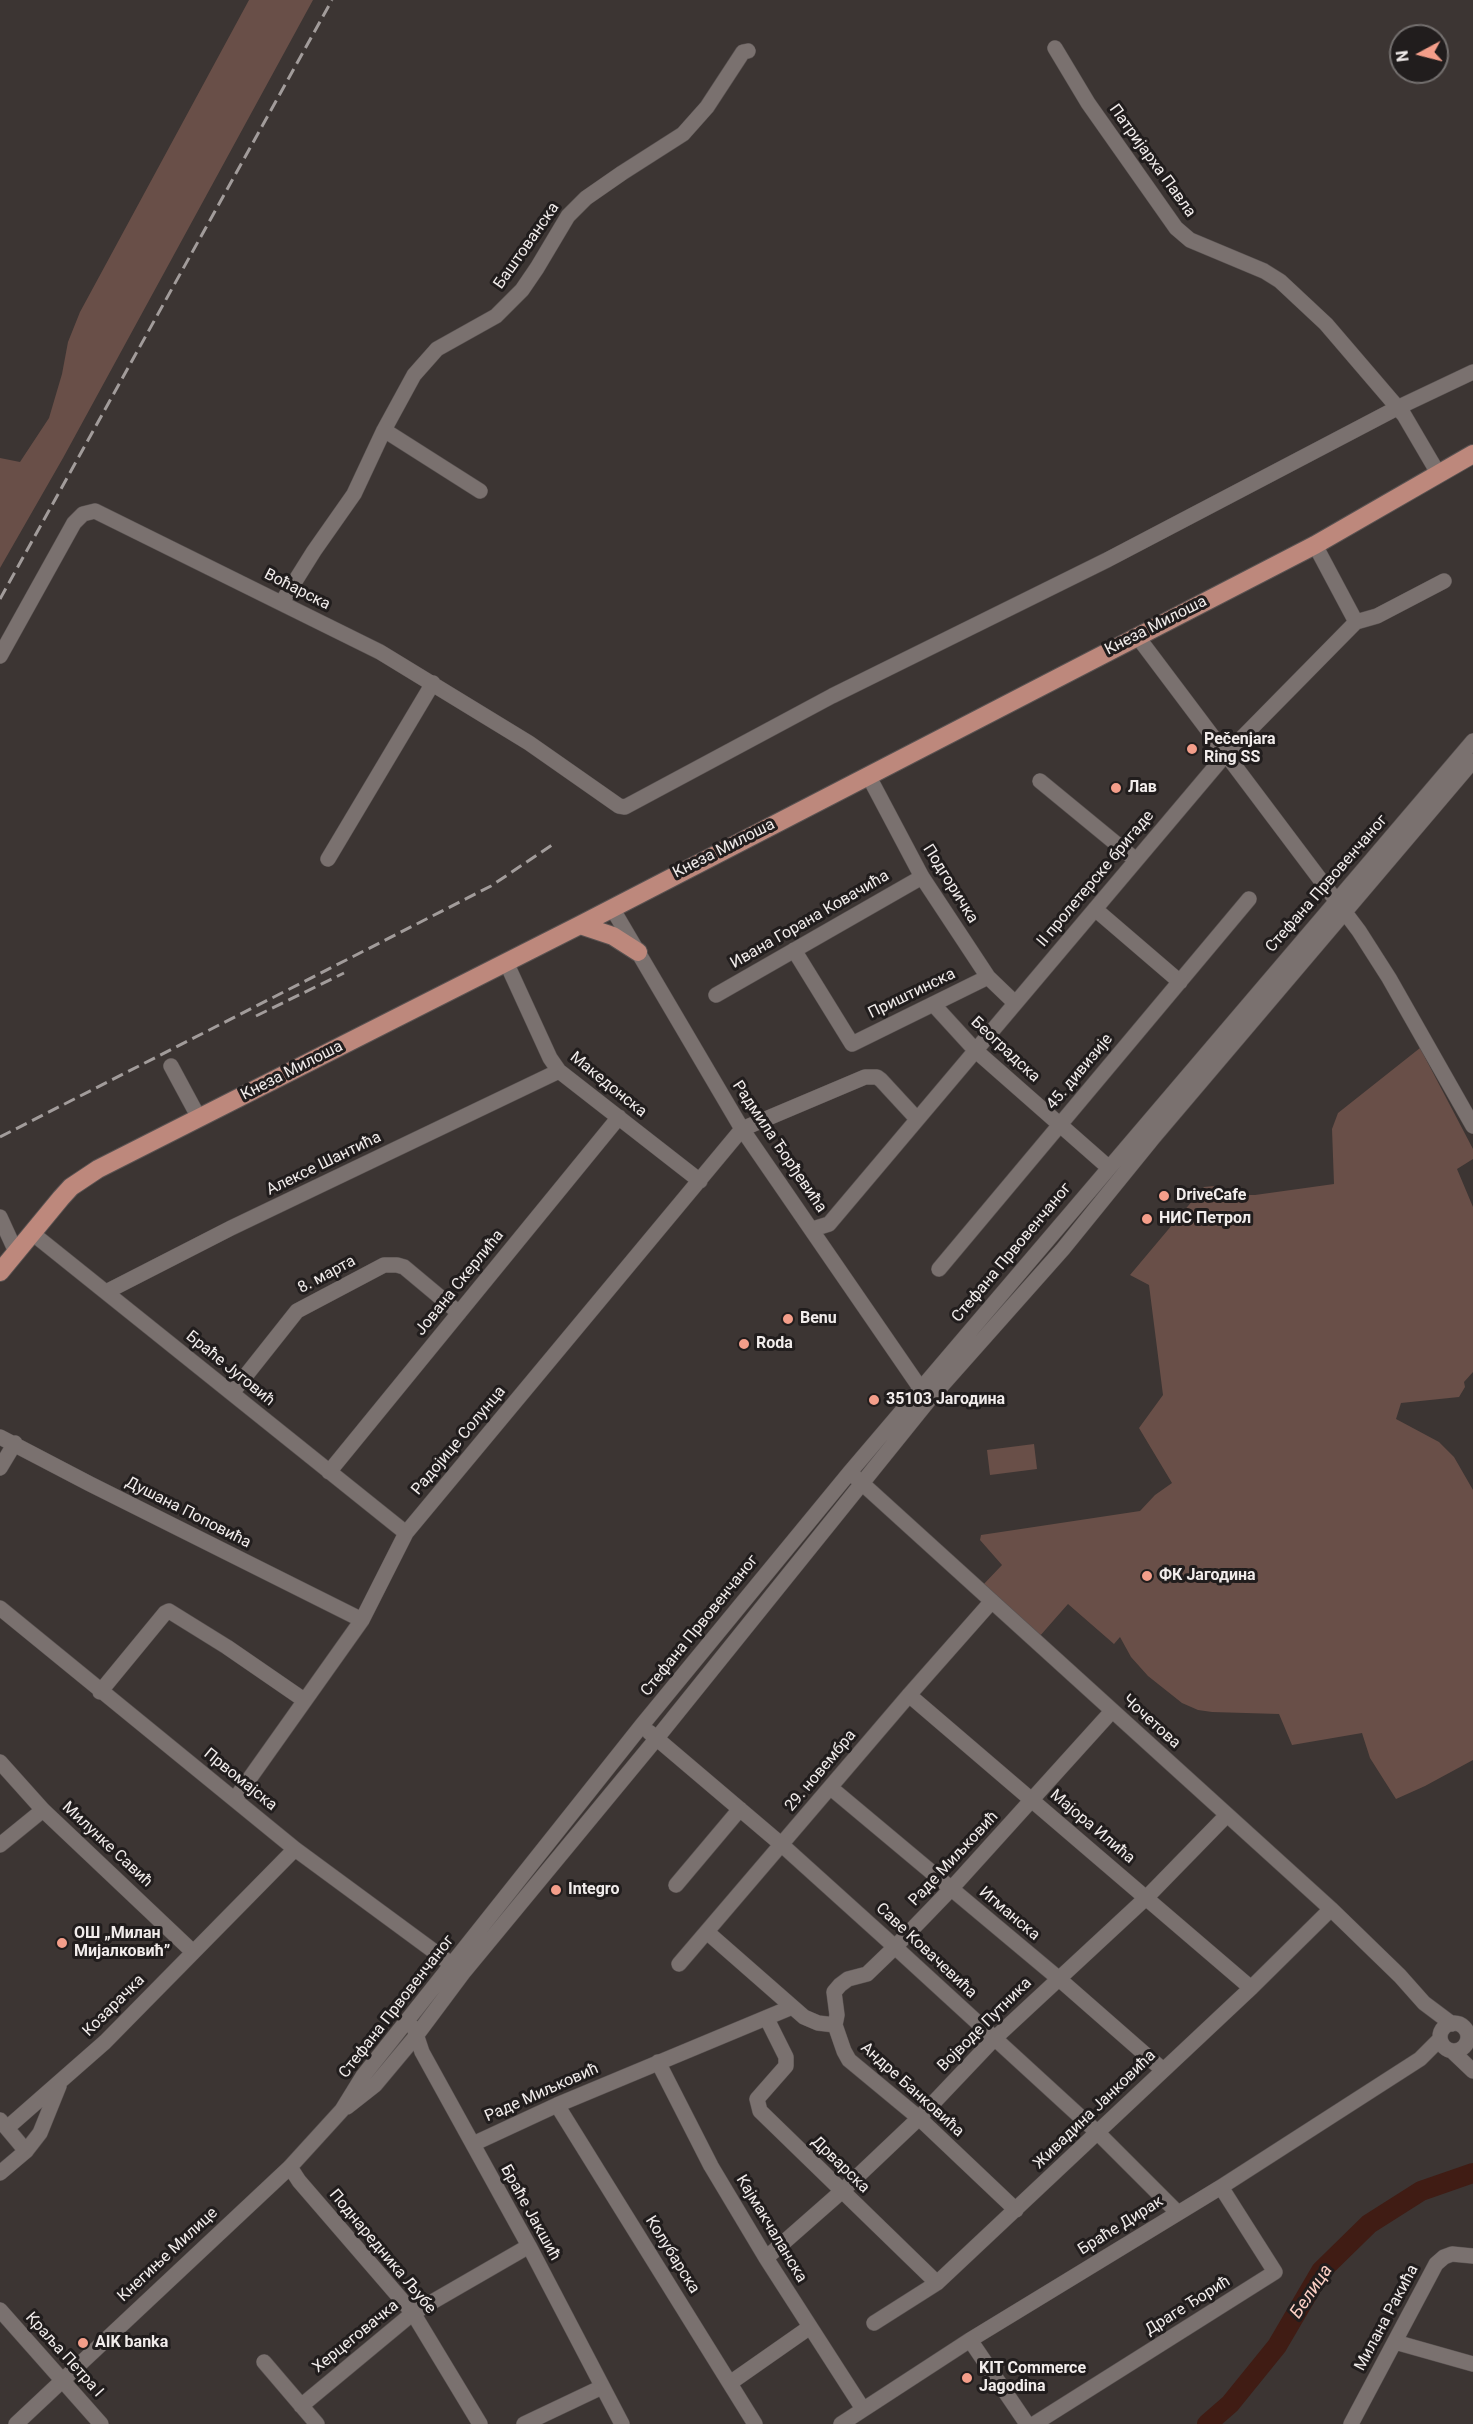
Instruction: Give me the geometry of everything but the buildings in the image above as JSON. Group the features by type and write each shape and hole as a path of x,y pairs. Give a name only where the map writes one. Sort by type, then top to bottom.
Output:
{"main road":[{"name":"Кнеза Милоша","path":"0,1272 61,1198 81,1180 119,1157 580,925 1316,544 1473,454"},
{"path":"580,925 613,936 638,952"}],"street":[{"name":"Патријарха Павла","path":"1055,48 1088,103 1182,234 1190,240 1264,271 1280,281 1326,324 1404,415 1438,473"},
{"name":"Баштованска","path":"282,602 354,494 384,430 414,375 437,349 496,316 522,290 568,216 586,198 683,134 707,107 743,52 748,51"},
{"path":"1397,408 1473,372"},
{"name":"Воћарска","path":"0,656 74,523 83,514 95,512 380,652 529,743 619,806 625,807 832,696 1107,560 1247,484 1397,408"},
{"path":"384,430 480,491"},
{"path":"1316,544 1356,622 1377,616 1444,581"},
{"name":"II пролетерске бригаде","path":"813,1229 829,1224 1226,754 1356,622"},
{"path":"1137,636 1359,931 1389,978 1473,1126"},
{"path":"328,859 433,683"},
{"name":"Стефана Првовенчаног","path":"342,2110 375,2085 416,2036 458,1969 642,1725 850,1472 1063,1249 1148,1133 1339,907 1473,741"},
{"name":"Стефана Првовенчаног","path":"1339,907 1473,760"},
{"name":"Подгоричка","path":"868,775 922,877 988,976 1015,1003"},
{"path":"1040,781 1136,860"},
{"name":"Ивана Горана Ковачића","path":"716,995 922,877"},
{"name":"45. дивизије","path":"939,1269 1249,899"},
{"name":"Радмила Ђорђевића","path":"612,908 742,1129 813,1229 924,1394"},
{"path":"1095,909 1179,982"},
{"name":"Приштинска","path":"794,950 852,1044 988,976"},
{"name":"Македонска","path":"506,962 550,1058 559,1071 700,1181"},
{"name":"Београдска","path":"933,1004 975,1050 1108,1167"},
{"path":"171,1066 199,1118"},
{"name":"Алексе Шантића","path":"106,1292 231,1228 559,1071"},
{"path":"742,1129 865,1077 881,1080 917,1119"},
{"name":"Јована Скерлића","path":"329,1472 619,1117"},
{"name":"Радојице Солунца","path":"235,1799 362,1620 406,1533 742,1129"},
{"name":"Стефана Првовенчаног","path":"342,2110 363,2076 411,2017 458,1969 657,1738 861,1482 924,1394 1108,1167 1148,1133"},
{"path":"0,1217 16,1252"},
{"name":"Браће Југовић","path":"32,1233 406,1533"},
{"name":"8. марта","path":"232,1393 297,1311 384,1265 397,1264 404,1267 459,1313"},
{"name":"Душана Поповића","path":"0,1437 362,1620"},
{"path":"0,1468 15,1443"},
{"name":"Чочетова","path":"850,1472 1331,1910 1424,2003 1446,2044 1473,2071"},
{"name":"29. новембра","path":"679,1964 992,1601"},
{"name":"Првомајска","path":"0,1608 296,1850 458,1969"},
{"path":"100,1692 165,1612 169,1611 304,1700"},
{"name":"Мајора Илића","path":"909,1695 1251,1988"},
{"name":"Раде Миљковић","path":"835,2025 837,2015 834,1992 840,1984 848,1979 867,1974 895,1947 1033,1800 1112,1711"},
{"name":"Саве Ковачевића","path":"642,1725 782,1845 895,1947 1098,2133 1177,2212"},
{"name":"Милунке Савић","path":"0,1762 43,1809 193,1952"},
{"name":"Игманска","path":"831,1788 1058,1978 1163,2070"},
{"path":"0,1845 43,1809"},
{"path":"676,1885 740,1809"},
{"name":"Војводе Путника","path":"766,2258 841,2192 919,2118 994,2039 1147,1897 1227,1815"},
{"name":"Козарачка","path":"0,2173 26,2151 40,2133 60,2083 105,2042 296,1850"},
{"name":"Живадина Јанковића","path":"874,2323 937,2283 1331,1910"},
{"path":"707,1932 804,2017 818,2023 835,2025"},
{"name":"Чочетова","path":"1424,2003 1465,2029"},
{"name":"Раде Миљковић","path":"472,2144 557,2105 792,2007"},
{"name":"Браће Јакшић","path":"411,2017 422,2052 529,2246 622,2424"},
{"name":"Дрварска","path":"767,2019 786,2057 786,2066 758,2099 760,2111 937,2283"},
{"name":"Андре Банковића","path":"835,2025 849,2060 919,2118 1016,2210"},
{"path":"1444,2027 1465,2029 1462,2048 1446,2044 1444,2027"},
{"path":"1465,2029 1473,2058"},
{"name":"Браће Дирак","path":"841,2424 970,2340 1221,2187 1446,2044"},
{"name":"Кајмакчаланска","path":"658,2062 711,2166 766,2258 863,2409"},
{"path":"26,2151 3,2124 60,2083"},
{"name":"Колубарска","path":"557,2105 755,2424"},
{"name":"Кнегиње Милице","path":"20,2423 62,2379 290,2167 342,2110"},
{"name":"Поднаредника Љубе","path":"290,2167 299,2181 413,2313 480,2424"},
{"name":"Драге Ђорић","path":"1034,2424 1275,2272 1221,2187"},
{"name":"Херцеговачка","path":"301,2406 413,2313 529,2246"},
{"name":"Милана Ракића","path":"1351,2424 1436,2264 1452,2254 1473,2256"},
{"name":"Краља Петра I","path":"0,2310 102,2424"},
{"path":"730,2383 810,2327"},
{"path":"970,2340 1027,2424"},
{"path":"1395,2342 1473,2364"},
{"path":"264,2362 317,2424"},
{"path":"525,2424 602,2387"}],"shaded area":[{"path":"249,0 313,0 63,458 0,568 0,458 20,462 49,418 62,374 68,342 80,312"},
{"path":"1420,1048 1473,1149 1473,1159 1457,1169 1473,1207 1473,1372 1464,1382 1465,1387 1459,1397 1401,1403 1396,1419 1439,1442 1454,1457 1473,1490 1473,1760 1396,1799 1370,1758 1362,1733 1292,1745 1279,1714 1212,1712 1198,1710 1182,1703 1148,1676 1131,1657 1120,1637 1114,1644 1068,1604 1039,1637 982,1586 1002,1565 980,1540 981,1535 1140,1511 1155,1495 1172,1483 1139,1428 1163,1395 1149,1285 1130,1275 1204,1187 1214,1186 1230,1195 1255,1195 1334,1184 1332,1129 1338,1113"},
{"path":"1034,1444 1037,1469 990,1475 987,1450"}],"waterway":[{"name":"Белица","path":"1207,2424 1230,2404 1277,2346 1321,2271 1369,2224 1421,2191 1473,2173"}],"railway":[{"path":"0,599 332,0"},
{"path":"0,1137 491,886 555,843"},
{"path":"256,1016 344,973"}],"place":[{"name":"Pečenjara Ring SS","path":"1192,749"},
{"name":"Лав","path":"1116,788"},
{"name":"DriveCafe","path":"1164,1196"},
{"name":"НИС Петрол","path":"1147,1219"},
{"name":"Benu","path":"788,1319"},
{"name":"Roda","path":"744,1344"},
{"name":"35103 Јагодина","path":"874,1400"},
{"name":"ФК Јагодина","path":"1147,1576"},
{"name":"Integro","path":"556,1890"},
{"name":"ОШ „Милан Мијалковић”","path":"62,1943"},
{"name":"AIK banka","path":"83,2343"},
{"name":"KIT Commerce Jagodina","path":"967,2378"}]}
